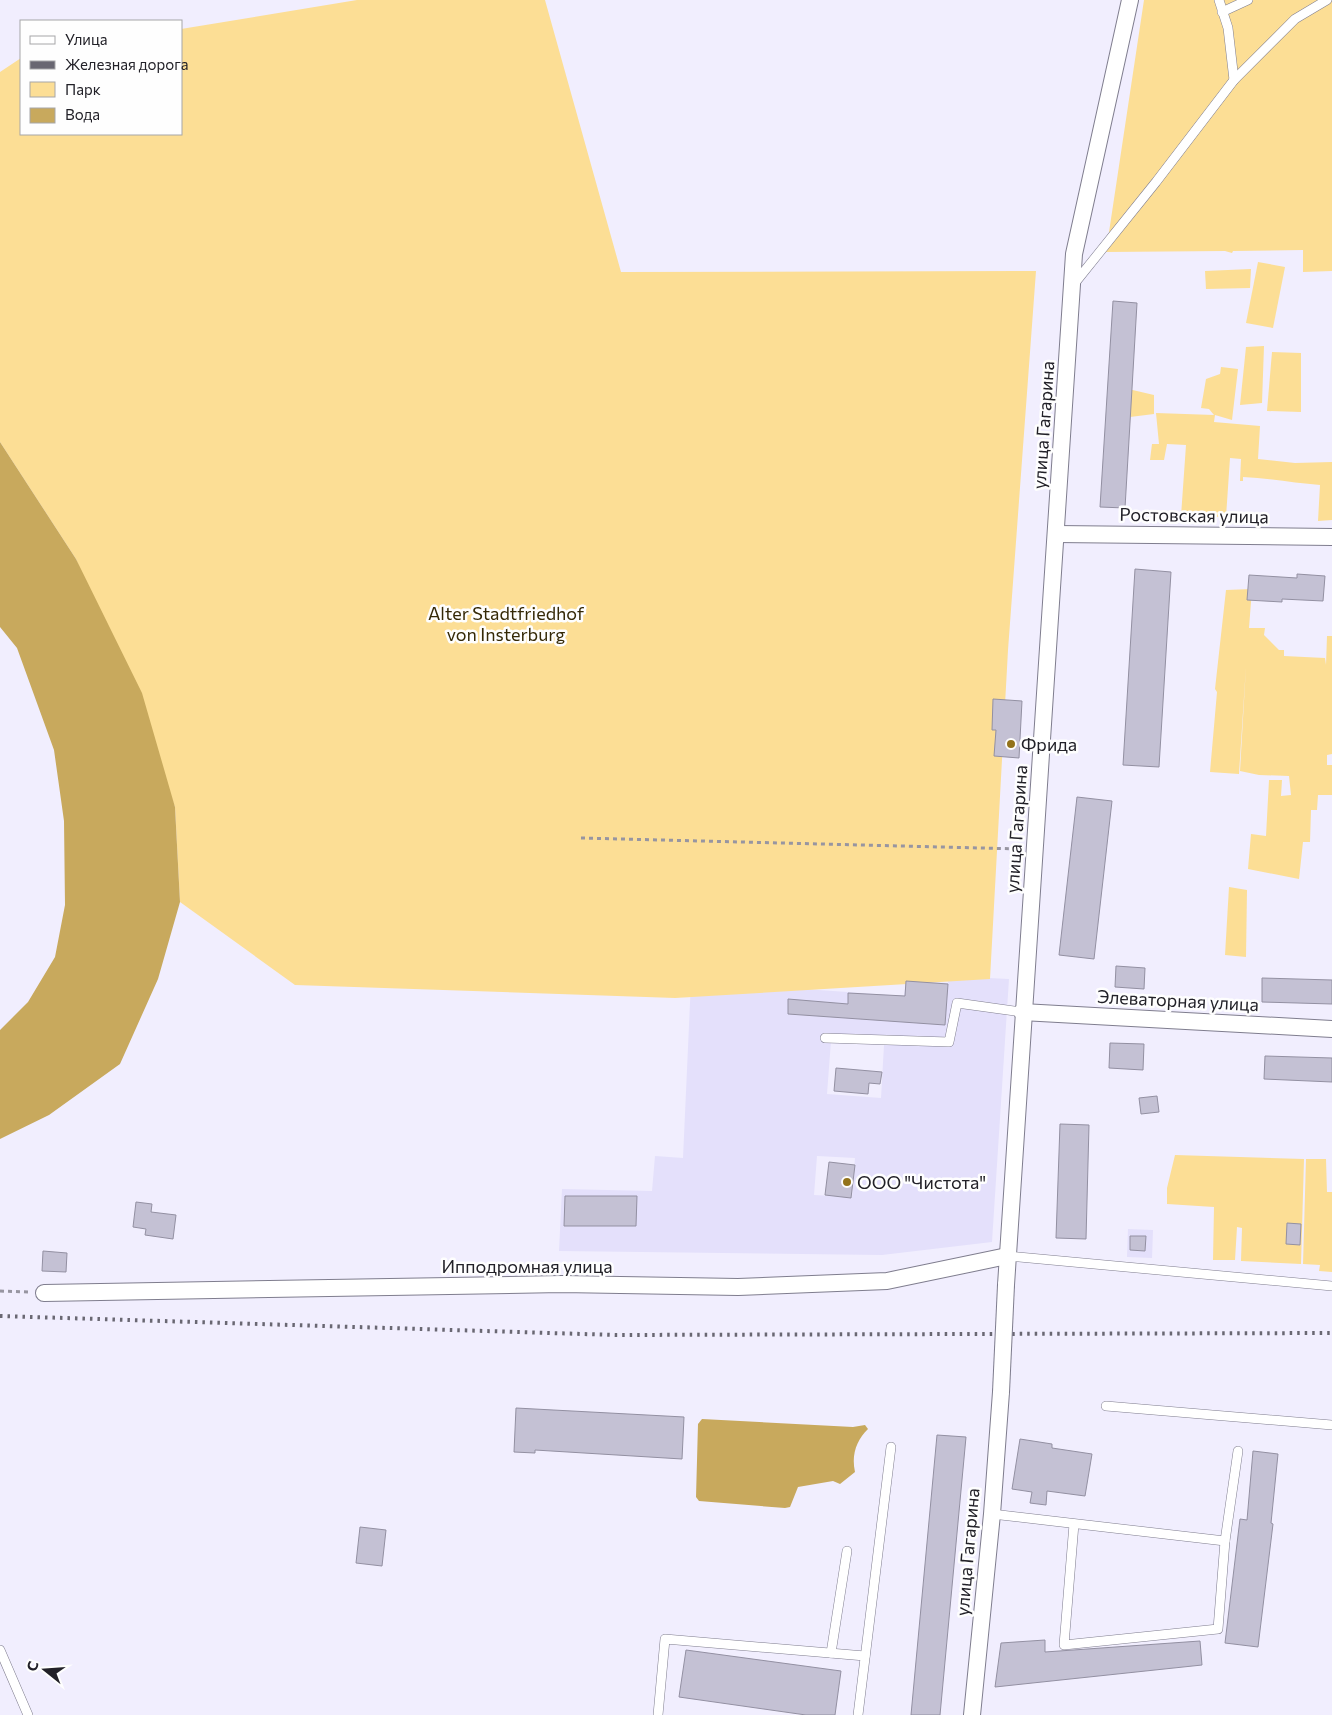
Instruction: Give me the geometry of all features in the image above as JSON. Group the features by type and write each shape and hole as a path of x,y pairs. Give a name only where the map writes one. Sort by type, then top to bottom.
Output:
{"street":[{"name":"улица Гагарина","path":"972,1715 992,1514 1001,1392 1007,1256 1022,1012 1072,286 1076,245 1130,0"},
{"name":"Ростовская улица","path":"1056,534 1332,537"},
{"name":"Элеваторная улица","path":"1022,1012 1332,1029"},
{"name":"Ипподромная улица","path":"44,1293 562,1284 738,1287 887,1281 1007,1256"}],"lane":[{"path":"1218,0 1228,28 1234,80"},
{"path":"1222,12 1248,0"},
{"path":"1072,286 1156,182 1234,80 1295,19 1324,1"},
{"path":"824,1038 949,1042 957,1003 1022,1012"},
{"path":"1007,1256 1332,1286"},
{"path":"1106,1406 1332,1425"},
{"path":"858,1715 891,1447"},
{"path":"1074,1524 1064,1645 1218,1629 1226,1542 1238,1451"},
{"path":"992,1514 1226,1542"},
{"path":"831,1653 847,1551"},
{"path":"658,1715 665,1639 865,1656"},
{"path":"0,1650 28,1715"}],"path":[{"path":"581,838 1034,850"},
{"path":"0,1291 44,1293"}],"shaded area":[{"path":"948,976 1009,979 992,1242 882,1255 559,1251 562,1189 652,1191 655,1156 683,1158 691,981 904,996 906,981 948,983","holes":["831,1041 884,1045 881,1098 827,1094","817,1156 855,1158 852,1197 814,1195"]},
{"path":"1128,1229 1153,1230 1152,1258 1127,1257"}],"green space":[{"name":"Alter Stadtfriedhof von Insterburg","path":"357,0 545,0 621,272 1036,271 1008,650 990,979 675,998 295,985 180,902 175,807 76,559 0,442 0,72 20,59 20,135 182,135 182,29"},
{"path":"1144,0 1332,0 1332,271 1303,272 1303,250 1233,251 1232,253 1225,251 1106,252"},
{"path":"1258,262 1285,267 1273,328 1246,323"},
{"path":"1251,269 1250,288 1206,289 1205,271"},
{"path":"1264,346 1262,403 1240,405 1246,347"},
{"path":"1272,352 1301,353 1301,412 1267,411"},
{"path":"1221,367 1238,369 1232,420 1215,415 1214,422 1260,426 1258,459 1295,463 1332,462 1332,520 1318,521 1320,485 1243,477 1243,481 1240,481 1241,459 1230,458 1226,517 1181,516 1186,445 1167,444 1164,460 1150,460 1152,444 1159,444 1156,413 1214,415 1209,409 1201,408 1206,379 1220,374"},
{"path":"1124,388 1154,395 1154,414 1122,418"},
{"path":"1252,589 1249,628 1265,628 1264,635 1279,650 1284,650 1284,656 1325,658 1326,665 1327,636 1332,636 1332,754 1327,755 1327,765 1332,765 1332,795 1318,795 1317,810 1311,810 1310,842 1303,842 1299,879 1248,869 1251,834 1266,836 1269,780 1282,780 1281,796 1291,795 1289,776 1259,775 1240,771 1246,666 1239,774 1210,772 1217,692 1215,689 1226,590"},
{"path":"1229,887 1247,890 1246,957 1225,955"},
{"path":"1175,1155 1304,1159 1301,1264 1241,1261 1242,1228 1237,1227 1235,1260 1213,1260 1214,1207 1167,1204 1167,1188"},
{"path":"1306,1159 1326,1159 1327,1192 1332,1192 1332,1272 1319,1271 1320,1265 1303,1264"}],"water":[{"path":"0,442 76,559 142,693 175,807 180,902 158,979 120,1064 49,1115 0,1139 0,1030 28,1002 55,957 65,905 64,821 54,750 17,648 0,627"},
{"path":"702,1419 853,1427 865,1425 868,1429 861,1438 854,1453 855,1472 840,1484 833,1481 798,1487 790,1507 785,1508 699,1501 696,1497 698,1424"}],"building":[{"path":"1113,301 1137,303 1125,508 1100,507"},
{"path":"1135,569 1171,572 1159,767 1123,765"},
{"path":"1297,574 1325,576 1323,601 1282,599 1282,602 1247,600 1249,575 1297,578"},
{"path":"993,699 1022,701 1019,758 994,756 996,730 992,730"},
{"path":"1077,797 1112,801 1094,959 1059,955"},
{"path":"1116,966 1145,968 1144,989 1115,987"},
{"path":"1262,978 1332,980 1332,1004 1262,1002"},
{"path":"906,981 948,984 945,1025 788,1014 788,999 848,1004 848,993 905,996"},
{"path":"1110,1043 1144,1044 1143,1070 1109,1068"},
{"path":"1265,1056 1332,1058 1332,1082 1264,1079"},
{"path":"836,1068 882,1072 880,1084 869,1083 868,1094 834,1091"},
{"path":"1157,1096 1159,1112 1141,1114 1139,1098"},
{"path":"1060,1124 1089,1125 1086,1239 1056,1238"},
{"path":"829,1162 855,1165 851,1198 825,1195"},
{"path":"565,1196 637,1196 636,1226 564,1226"},
{"path":"136,1202 152,1204 151,1212 176,1215 173,1239 145,1235 146,1229 133,1227"},
{"path":"1287,1223 1301,1224 1300,1245 1286,1244"},
{"path":"1130,1236 1146,1236 1145,1251 1130,1250"},
{"path":"43,1251 67,1253 66,1272 42,1271"},
{"path":"516,1408 684,1417 682,1459 535,1450 535,1453 514,1452"},
{"path":"937,1435 966,1437 940,1715 911,1715"},
{"path":"1020,1439 1052,1444 1052,1448 1092,1454 1085,1496 1047,1491 1046,1505 1030,1503 1032,1492 1012,1489"},
{"path":"1253,1451 1278,1454 1271,1523 1273,1524 1258,1647 1225,1643 1240,1519 1247,1520"},
{"path":"360,1527 386,1530 382,1566 356,1563"},
{"path":"1045,1640 1045,1652 1200,1641 1202,1665 995,1687 1001,1643"},
{"path":"686,1650 841,1671 835,1715 806,1715 679,1697"}],"railway":[{"path":"0,1316 615,1335 1332,1333"}],"place":[{"name":"Фрида","path":"1011,744"},
{"name":"ООО \"Чистота\"","path":"847,1182"}]}
